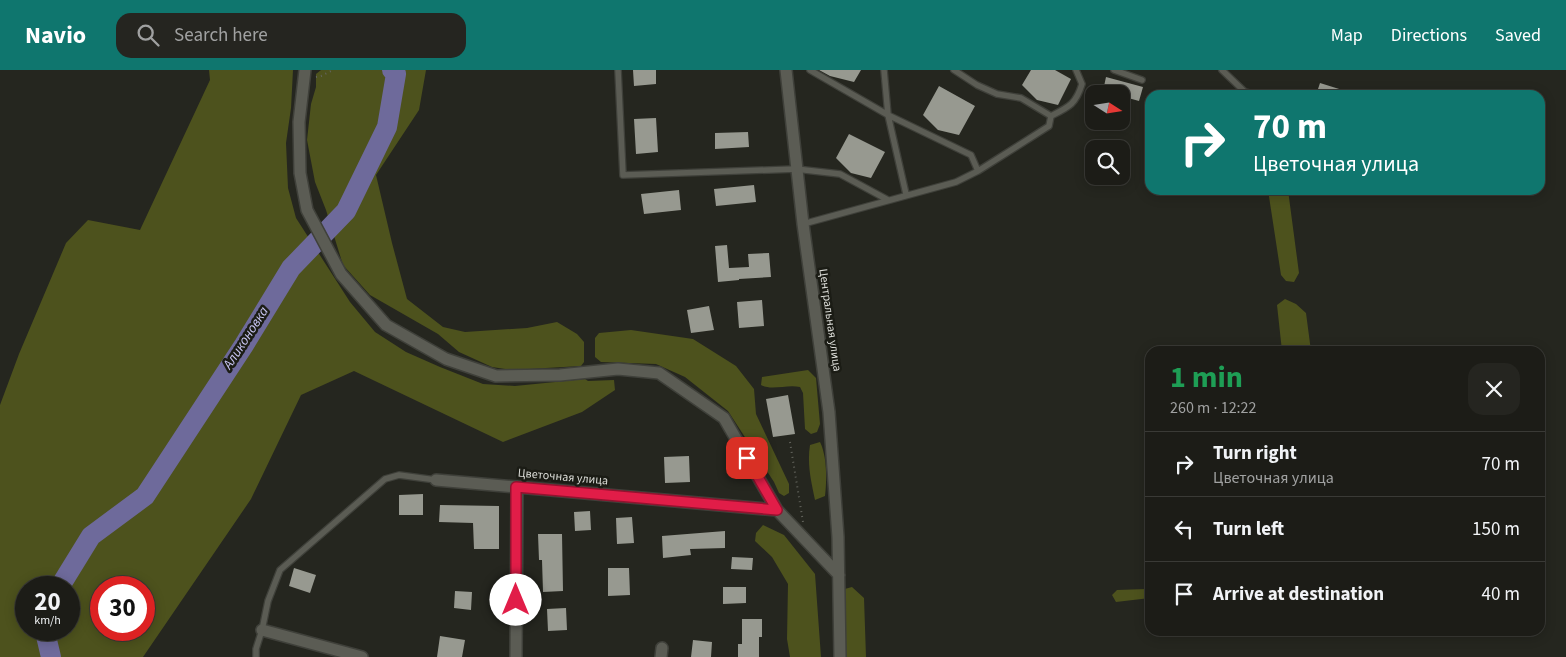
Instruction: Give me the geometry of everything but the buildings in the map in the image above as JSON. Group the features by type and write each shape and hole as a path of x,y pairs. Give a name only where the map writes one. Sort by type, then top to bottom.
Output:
{"street":[{"name":"Центральная улица","path":"786,70 796,169 829,412 839,575 840,657"},
{"path":"304,74 299,122 300,173 307,210 340,274 386,324 446,359 496,376 560,375 618,369 659,374 724,418 777,510 839,575"},
{"name":"Цветочная улица","path":"436,480 777,510"},
{"path":"516,487 516,657"},
{"path":"262,630 362,657"}],"lane":[{"path":"618,70 622,175 796,169 840,174 888,200"},
{"path":"810,70 888,115 971,155 978,171"},
{"path":"884,70 888,115 906,194"},
{"path":"954,70 977,85 997,94 1021,98 1051,116"},
{"path":"1051,116 1067,108 1078,97 1082,84 1076,70"},
{"path":"1114,70 1142,80"},
{"path":"1222,70 1243,90"},
{"path":"803,224 906,194 956,182 978,171 1049,126 1051,116"},
{"path":"256,657 256,648 268,601 280,570 385,479 399,475 436,480"}],"path":[{"path":"304,74 321,76 333,70"},
{"path":"790,442 803,515 803,524 796,531"}],"green space":[{"path":"209,70 293,70 291,108 286,143 288,188 296,218 350,302 375,332 406,352 483,384 515,386 585,379 588,381 614,380 615,390 582,412 503,442 354,371 301,395 251,499 155,639 155,576 90,576 90,641 154,641 143,657 0,657 0,405 19,354 66,243 88,220 140,230 210,80"},
{"path":"321,70 426,70 419,110 376,175 407,299 443,327 465,332 527,328 557,322 577,334 584,342 584,362 581,366 511,370 492,367 459,352 438,334 370,295 343,265 315,182 307,140 311,104 316,87 316,74"},
{"path":"1269,195 1289,195 1299,273 1294,282 1286,281 1281,275"},
{"path":"1285,299 1296,304 1306,313 1310,346 1281,346 1277,305"},
{"path":"631,330 693,339 736,366 754,389 756,414 789,484 789,493 784,496 779,493 774,482 728,411 685,377 656,364 601,362 595,357 595,338 599,333"},
{"path":"808,370 816,378 820,424 817,432 811,434 805,429 803,393 800,387 765,387 761,385 762,377"},
{"path":"820,442 825,461 826,489 825,496 815,500 809,452 810,445"},
{"path":"763,525 784,535 815,574 821,657 790,657 787,639 788,584 772,557 755,541 756,533"},
{"path":"852,587 864,598 866,657 844,657 841,590"},
{"path":"1145,589 1145,599 1116,602 1112,595 1117,590"}],"waterway":[{"name":"Аликоновка","path":"66,576 91,536 145,496 244,345 291,268 346,211 387,127 396,74 392,70"},
{"name":"Аликоновка","path":"47,641 51,657"}],"route":[{"path":"516,600 516,487 777,510 747,458"}]}
